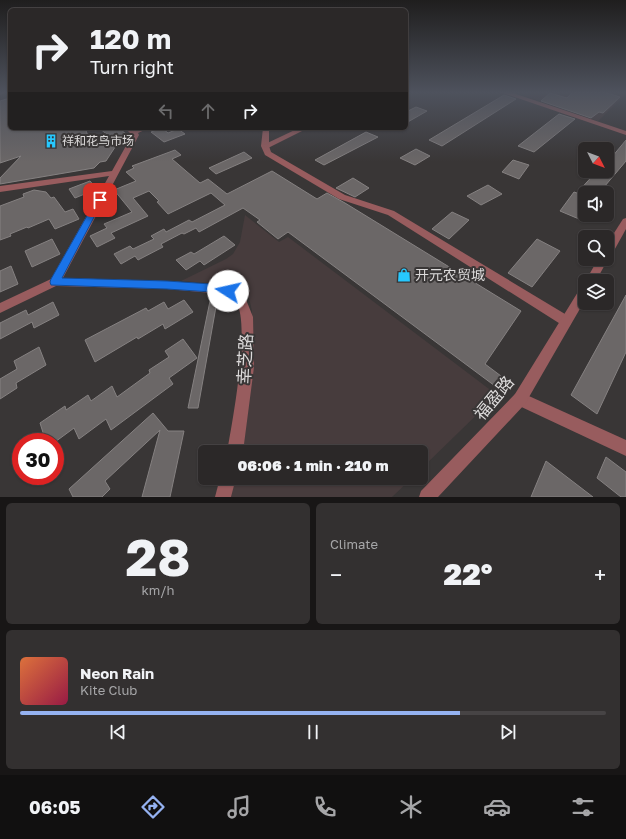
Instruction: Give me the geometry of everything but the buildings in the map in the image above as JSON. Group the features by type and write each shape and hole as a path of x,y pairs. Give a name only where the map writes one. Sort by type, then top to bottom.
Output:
{"street":[{"path":"571,115 626,134"},
{"path":"55,282 136,135 130,130"},
{"path":"266,130 265,146 268,153 342,197 391,213 566,321"},
{"path":"265,146 301,130"},
{"path":"0,189 114,173"},
{"path":"614,241 626,221"},
{"name":"幸芝路","path":"0,308 55,282 204,287 224,290 237,297 244,306 247,317 247,367 236,445"},
{"name":"福盈路","path":"427,497 520,399 578,301"},
{"path":"520,399 626,448"},
{"path":"223,497 226,485"}],"shaded area":[{"path":"581,115 604,115 598,121"},
{"path":"245,215 279,242 288,237 497,395 428,462 428,445 244,445 252,373 252,311 249,298 244,290 237,285 181,281 226,259 233,254 240,242"},
{"path":"234,485 405,485 392,497 231,497"}],"place":[{"name":"祥和花鸟市场","path":"51,141"},
{"name":"开元农贸城","path":"404,275"}],"route":[{"path":"100,200 55,282 167,285 211,288 228,291"}]}
